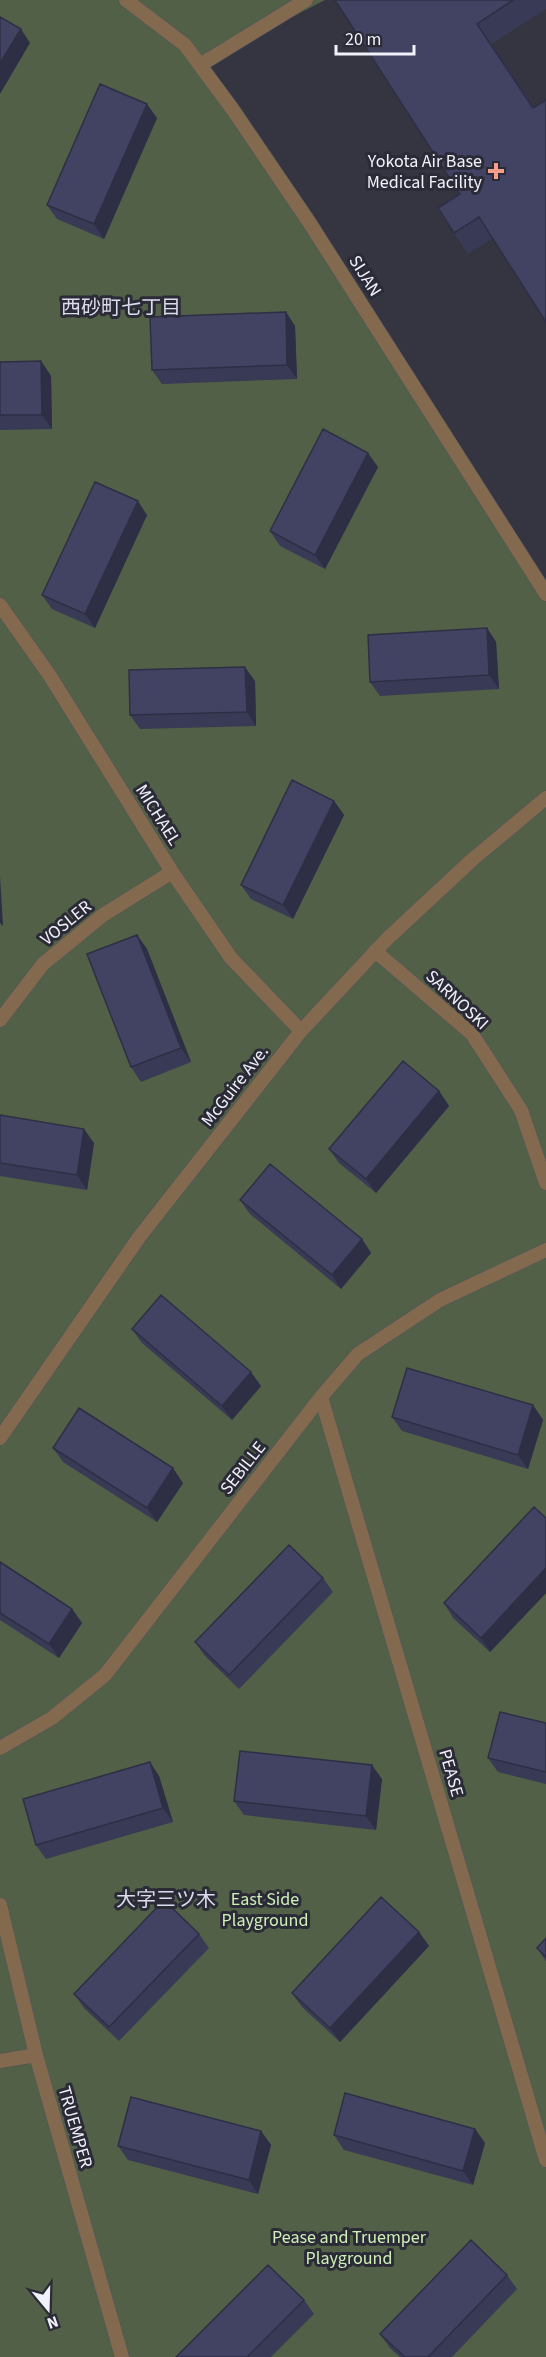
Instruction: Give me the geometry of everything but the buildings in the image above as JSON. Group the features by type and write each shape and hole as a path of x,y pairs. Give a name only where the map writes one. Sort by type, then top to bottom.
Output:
{"lane":[{"name":"SIJAN","path":"126,0 185,45 200,64 309,222 546,594"},
{"path":"200,64 306,0"},
{"name":"MICHAEL","path":"0,605 50,676 171,872 231,958 302,1031"},
{"name":"McGuire Ave.","path":"0,1438 140,1236 302,1031 375,951 473,859 546,798"},
{"name":"VOSLER","path":"0,1020 43,964 103,915 171,872"},
{"name":"SARNOSKI","path":"375,951 472,1034 521,1110 546,1183"},
{"name":"SEBILLE","path":"0,1748 52,1719 105,1675 321,1396 358,1354 440,1300 546,1250"},
{"name":"PEASE","path":"321,1396 546,2160"},
{"name":"TRUEMPER","path":"0,1905 36,2055 122,2357"},
{"path":"0,2061 36,2055"}],"green space":[{"path":"0,0 325,0 207,61 546,589 546,2357 0,2357"}],"place":[{"name":"Yokota Air Base Medical Facility","path":"496,171"}],"district":[{"name":"西砂町七丁目","path":"121,308"},
{"name":"大字三ツ木","path":"166,1900"}],"park label":[{"name":"East Side Playground","path":"265,1909"},
{"name":"Pease and Truemper Playground","path":"349,2247"}]}
